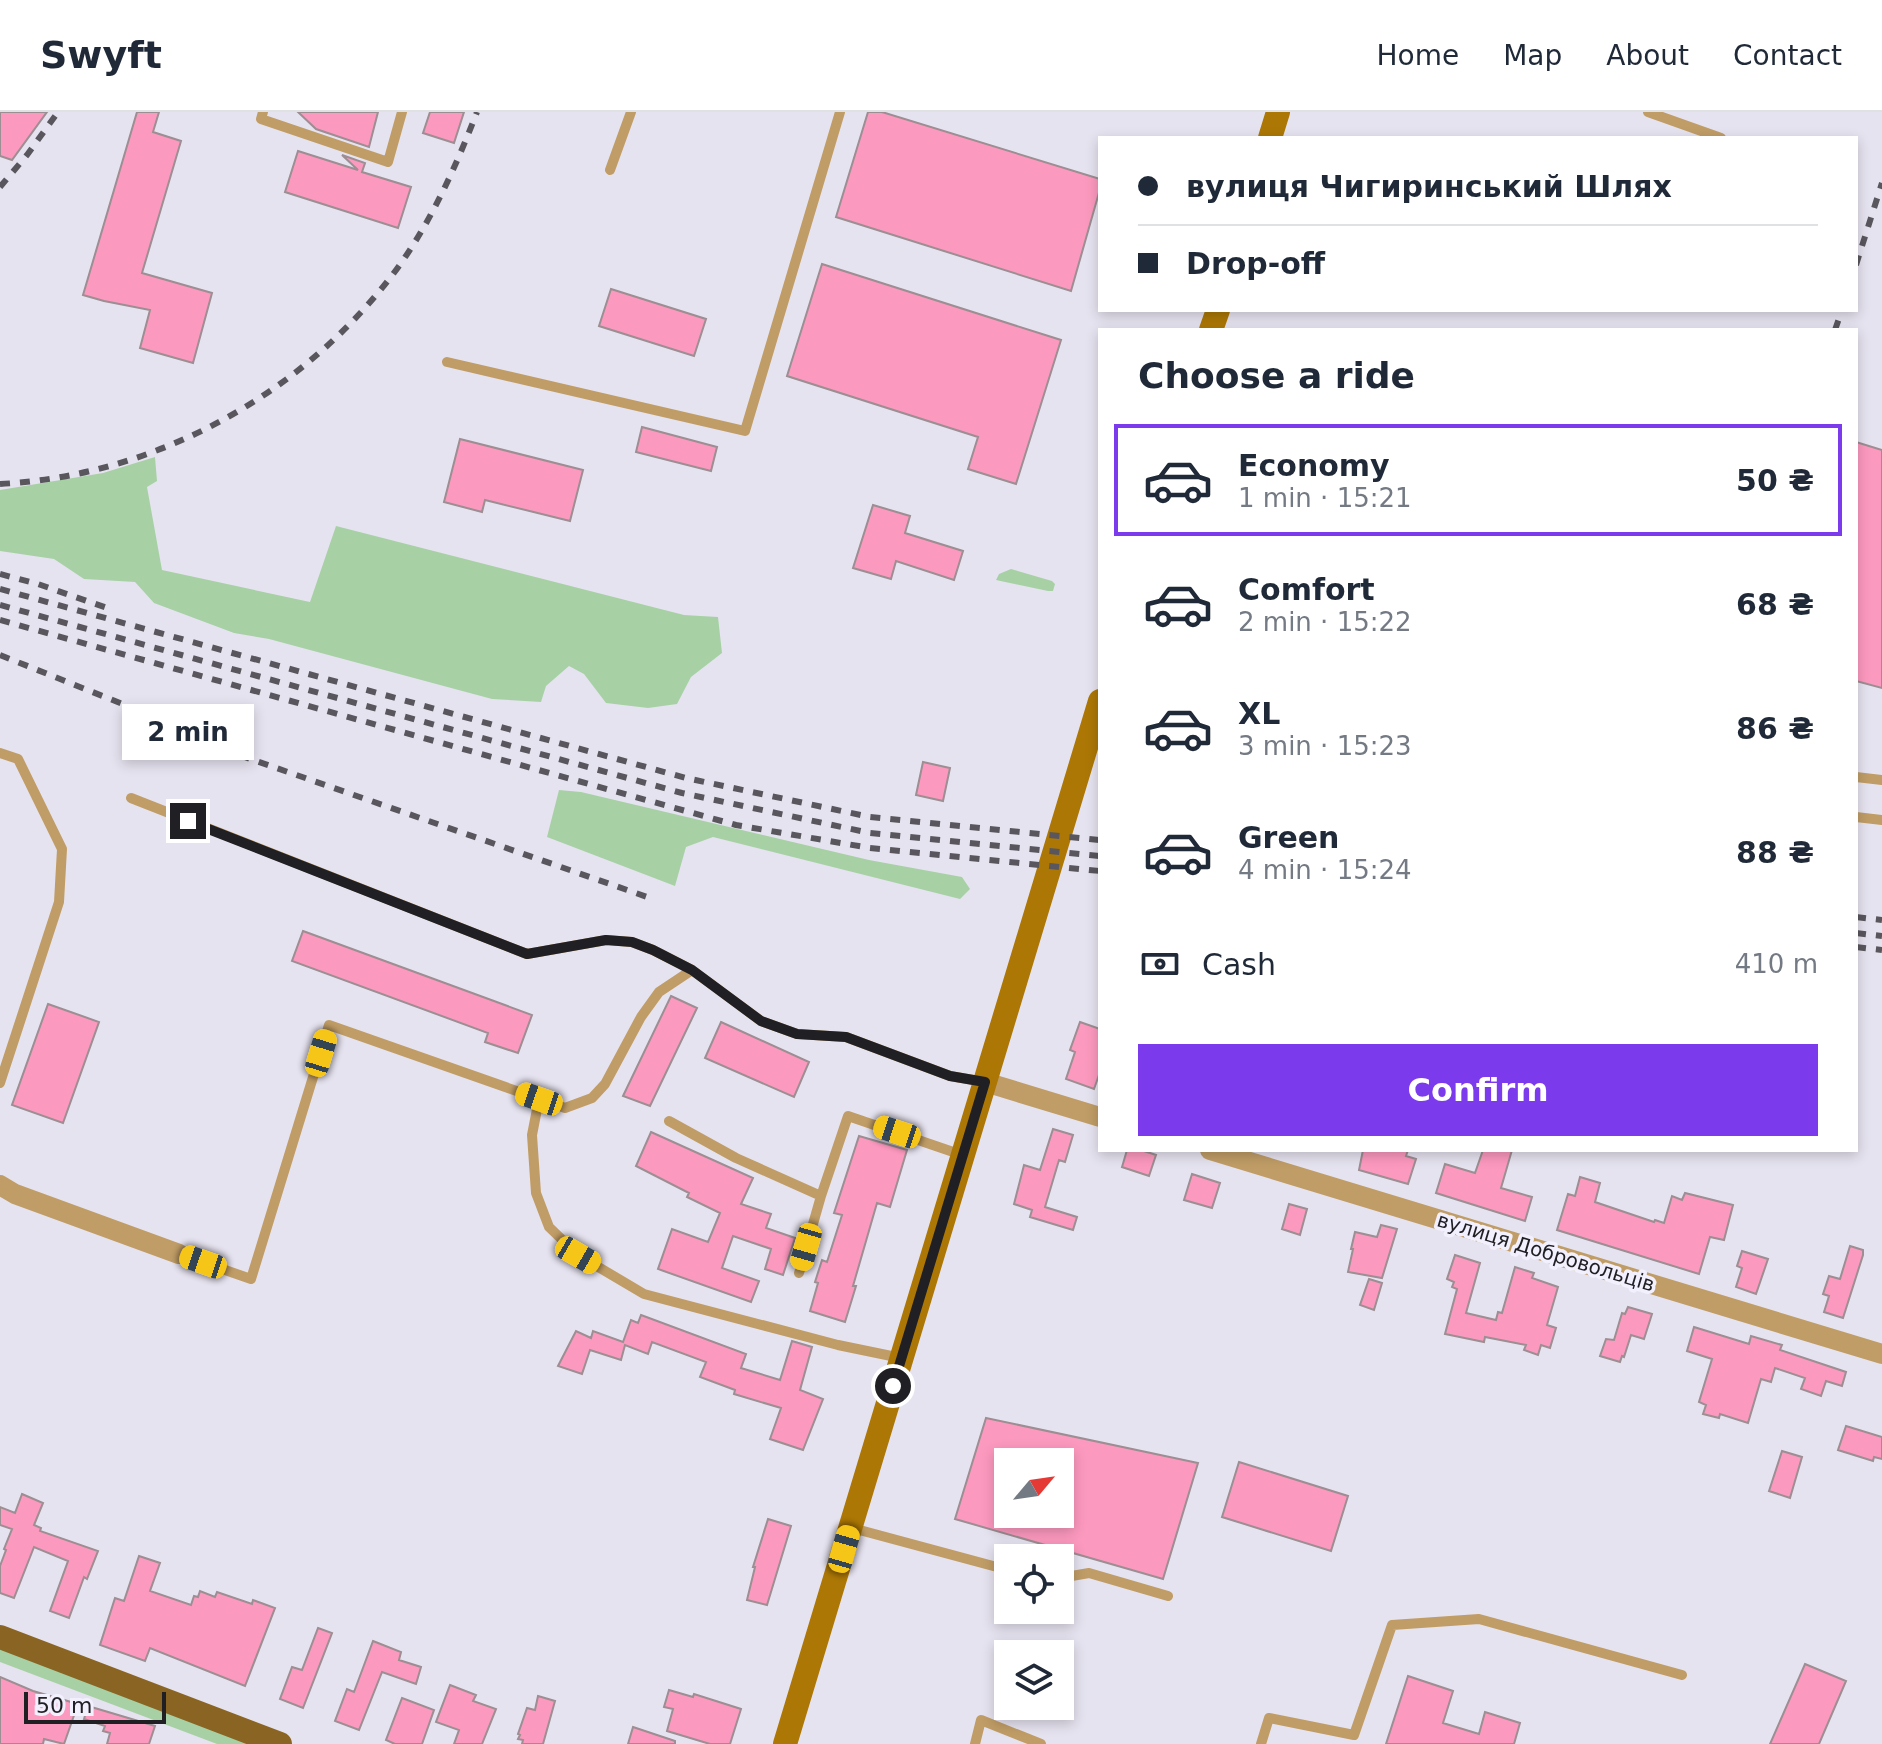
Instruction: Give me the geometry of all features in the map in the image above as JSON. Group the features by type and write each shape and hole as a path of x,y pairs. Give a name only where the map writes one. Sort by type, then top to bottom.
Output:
{"main road":[{"path":"785,1744 1098,708"},
{"path":"0,1637 280,1744"}],"street":[{"path":"985,1082 1098,1116"},
{"name":"вулиця Добровольців","path":"1217,1152 1882,1354"},
{"path":"0,1185 15,1194 179,1254"}],"lane":[{"path":"263,112 261,119 388,162 402,112"},
{"path":"610,170 631,112"},
{"path":"447,362 745,431 840,112"},
{"path":"1648,112 1715,136"},
{"path":"0,753 18,759 62,849 59,902 0,1083"},
{"path":"1858,777 1882,780"},
{"path":"131,798 527,954 606,940 632,942 692,970 761,1021 797,1034 846,1037 950,1076 985,1082"},
{"path":"1858,817 1882,820"},
{"path":"179,1254 251,1279 329,1025 565,1108 592,1098 605,1084 641,1017 659,992 692,970"},
{"path":"539,1099 532,1135 536,1193 549,1227 578,1255 644,1294 838,1345 901,1358"},
{"path":"799,1273 848,1116 963,1155"},
{"path":"669,1121 736,1158 821,1196"},
{"path":"850,1528 994,1566"},
{"path":"1074,1576 1089,1573 1168,1596"},
{"path":"1261,1744 1269,1718 1354,1735 1392,1625 1479,1619 1682,1675"},
{"path":"975,1744 981,1720 1041,1744"}],"green space":[{"path":"155,457 157,481 147,487 162,570 310,602 336,526 684,615 718,617 722,653 691,677 677,704 648,708 606,703 584,674 569,666 546,686 541,702 492,699 269,639 234,633 154,603 135,582 84,579 54,559 0,551 0,490 103,473"},
{"path":"1011,569 1052,581 1055,584 1053,591 996,580 999,574"},
{"path":"559,790 581,792 869,860 962,877 970,889 960,899 713,837 686,847 675,886 547,837"},
{"path":"0,1647 250,1744 217,1744 0,1662"}],"building":[{"path":"0,112 47,112 12,160 0,156"},
{"path":"137,112 159,112 153,132 181,141 142,273 212,293 193,363 140,348 150,310 83,295"},
{"path":"298,112 378,112 369,147 316,129"},
{"path":"430,112 464,112 454,143 423,133"},
{"path":"868,112 882,112 1098,178 1098,196 1071,291 836,217"},
{"path":"298,151 358,170 342,155 365,163 362,172 411,187 398,228 285,192"},
{"path":"822,264 1061,340 1016,484 968,469 978,437 787,376"},
{"path":"611,289 706,319 694,356 599,326"},
{"path":"642,427 717,447 711,471 636,452"},
{"path":"460,439 583,470 570,521 485,500 482,512 444,502"},
{"path":"1858,443 1882,450 1882,688 1858,682"},
{"path":"873,505 910,516 905,533 963,551 954,580 896,561 891,579 853,568"},
{"path":"923,762 950,768 943,801 916,795"},
{"path":"303,931 532,1015 518,1053 485,1042 488,1033 292,961"},
{"path":"671,996 697,1008 650,1106 623,1096"},
{"path":"48,1004 99,1022 63,1123 12,1105"},
{"path":"721,1022 809,1062 794,1097 705,1058"},
{"path":"1080,1022 1098,1028 1098,1078 1094,1089 1066,1079 1075,1052 1070,1050"},
{"path":"1053,1129 1073,1135 1065,1162 1059,1160 1045,1207 1077,1217 1073,1230 1030,1217 1032,1210 1014,1204 1024,1165 1040,1170"},
{"path":"651,1132 753,1178 741,1204 771,1214 766,1228 795,1238 783,1275 765,1269 771,1249 733,1236 722,1268 759,1281 751,1302 658,1269 672,1229 708,1242 720,1213 636,1166"},
{"path":"859,1136 907,1150 890,1207 877,1203 845,1322 810,1311 822,1260 827,1262 842,1215 834,1213"},
{"path":"1126,1152 1156,1155 1149,1176 1122,1167"},
{"path":"1363,1152 1407,1152 1406,1156 1416,1159 1408,1184 1359,1170"},
{"path":"1482,1152 1511,1152 1501,1188 1532,1197 1525,1221 1436,1193 1445,1164 1475,1173"},
{"path":"1192,1174 1220,1183 1212,1208 1184,1200"},
{"path":"1580,1177 1600,1183 1595,1202 1654,1222 1664,1223 1672,1196 1682,1200 1685,1193 1733,1205 1724,1240 1710,1237 1699,1274 1557,1230 1568,1194 1575,1196"},
{"path":"1289,1204 1307,1209 1300,1235 1282,1229"},
{"path":"1381,1225 1397,1229 1382,1278 1348,1272 1355,1232 1377,1237"},
{"path":"1850,1246 1863,1250 1863,1255 1843,1318 1824,1312 1829,1296 1823,1294 1829,1276 1840,1279"},
{"path":"1742,1251 1768,1259 1756,1294 1736,1287 1742,1268 1737,1266"},
{"path":"1455,1255 1480,1263 1466,1313 1496,1320 1498,1312 1502,1313 1515,1267 1534,1273 1532,1278 1558,1287 1547,1325 1556,1328 1550,1348 1541,1345 1538,1355 1524,1350 1526,1345 1485,1337 1484,1342 1445,1334 1457,1289 1452,1287 1454,1282 1447,1279"},
{"path":"1369,1279 1382,1283 1374,1310 1360,1305"},
{"path":"1628,1307 1652,1314 1644,1339 1631,1335 1620,1362 1600,1356 1606,1339 1614,1340 1622,1313 1625,1314"},
{"path":"641,1315 746,1354 741,1368 780,1380 792,1341 812,1347 800,1390 823,1399 803,1450 770,1439 781,1408 734,1394 735,1390 700,1377 706,1362 652,1342 648,1354 625,1345 621,1360 590,1350 582,1374 558,1366 576,1331 591,1338 593,1331 623,1342 631,1320 638,1323"},
{"path":"1694,1327 1749,1344 1751,1336 1782,1345 1780,1350 1846,1372 1842,1386 1826,1381 1821,1396 1801,1389 1805,1378 1775,1368 1771,1382 1761,1379 1748,1423 1720,1414 1719,1418 1703,1414 1706,1405 1699,1402 1712,1359 1687,1351"},
{"path":"986,1418 1198,1463 1163,1579 1074,1553 1074,1544 1042,1544 955,1519"},
{"path":"1846,1426 1882,1437 1882,1459 1874,1457 1873,1461 1838,1450"},
{"path":"1782,1451 1802,1457 1790,1498 1769,1491"},
{"path":"1239,1462 1348,1496 1331,1551 1222,1517"},
{"path":"22,1494 43,1503 34,1525 41,1528 40,1531 98,1551 87,1579 84,1577 69,1618 50,1611 68,1561 34,1547 14,1598 0,1593 0,1566 12,1529 0,1525 0,1507 15,1513"},
{"path":"768,1519 791,1526 767,1605 747,1600 753,1567"},
{"path":"139,1556 160,1563 150,1591 191,1605 200,1591 215,1597 217,1592 252,1604 253,1600 275,1608 245,1686 150,1648 145,1661 100,1645 115,1598 124,1601"},
{"path":"318,1628 332,1633 303,1708 280,1699 292,1667 302,1670"},
{"path":"373,1641 401,1652 399,1660 421,1667 416,1684 382,1672 359,1730 335,1721 347,1689 354,1692"},
{"path":"1805,1664 1846,1681 1819,1744 1770,1744"},
{"path":"1408,1676 1453,1691 1443,1723 1479,1734 1485,1712 1520,1723 1514,1744 1386,1744"},
{"path":"0,1677 33,1691 78,1704 64,1744 44,1739 43,1744 0,1744"},
{"path":"450,1685 476,1695 473,1701 496,1709 482,1744 454,1744 459,1730 436,1722"},
{"path":"669,1690 693,1697 694,1694 741,1709 730,1744 710,1744 667,1731 673,1709 664,1707"},
{"path":"538,1696 555,1701 543,1744 522,1744 523,1740 518,1739 518,1734 527,1708 535,1710"},
{"path":"402,1698 434,1710 422,1744 395,1744 386,1740"},
{"path":"88,1706 155,1726 149,1744 107,1744 110,1733 103,1731 105,1726 84,1719"},
{"path":"633,1727 675,1741 675,1744 628,1744"}],"railway":[{"path":"0,187 58,112"},
{"path":"0,484 57,478 112,465 166,447 217,423 266,394 311,360 353,321 404,259 440,198 477,112"},
{"path":"1858,259 1882,183"},
{"path":"1836,328 1841,312"},
{"path":"0,574 110,609"},
{"path":"0,589 686,778 870,817 1098,840"},
{"path":"0,605 682,793 870,833 1098,856"},
{"path":"0,620 736,825 870,848 1098,871"},
{"path":"0,655 239,755 653,899"},
{"path":"1858,917 1882,920"},
{"path":"1858,933 1882,936"},
{"path":"1858,947 1882,950"}],"route":[{"path":"188,821 527,954 606,940 632,942 692,970 761,1021 797,1034 846,1037 950,1076 985,1082 893,1386"}]}
